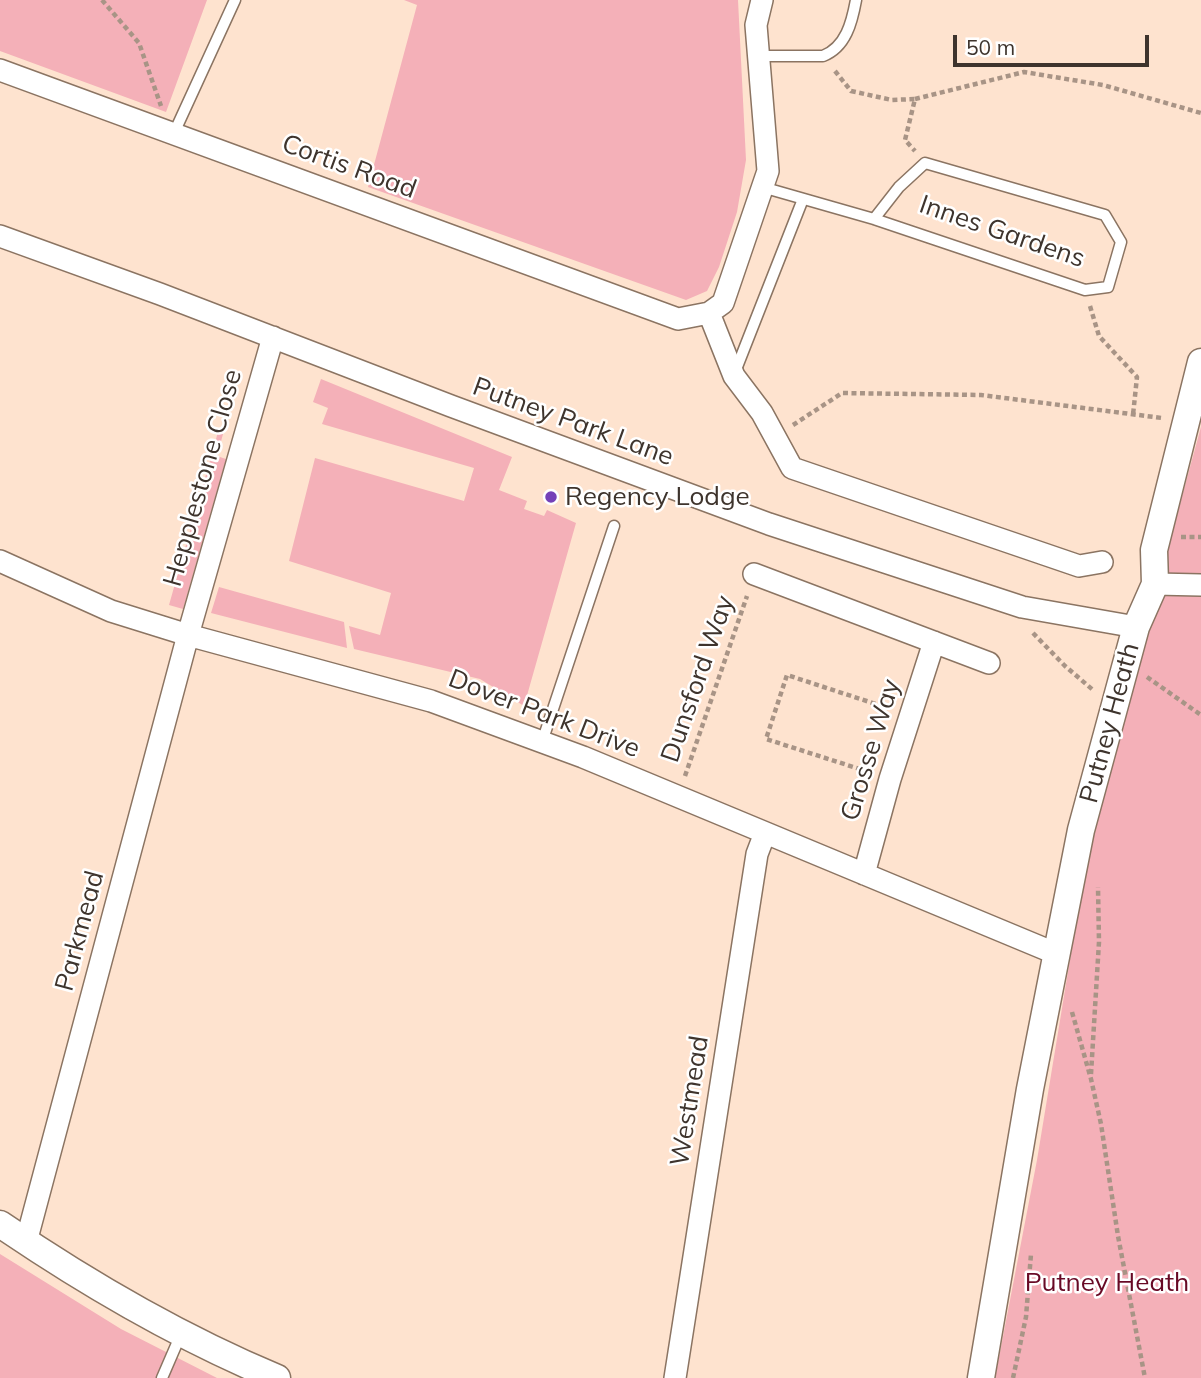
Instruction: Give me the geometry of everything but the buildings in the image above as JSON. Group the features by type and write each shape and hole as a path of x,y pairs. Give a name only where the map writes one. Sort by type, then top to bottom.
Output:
{"street":[{"path":"762,0 756,25 768,171 723,303 709,313 734,376 762,413 792,468 1079,566 1102,562"},
{"name":"Cortis Road","path":"0,70 678,319 709,313"},
{"name":"Putney Park Lane","path":"0,236 769,524 1022,607 1136,627"},
{"name":"Hepplestone Close","path":"188,635 273,337"},
{"name":"Putney Heath","path":"981,1378 1030,1088 1081,830 1136,627 1155,584 1154,550 1201,362"},
{"name":"Dover Park Drive","path":"0,561 111,611 188,635 431,701 542,742 1057,954"},
{"path":"754,574 989,663"},
{"path":"1155,584 1201,585"},
{"name":"Parkmead","path":"26,1241 188,635"},
{"name":"Grosse Way","path":"864,874 890,779 934,642"},
{"name":"Westmead","path":"675,1378 757,854 765,833"},
{"path":"0,1224 81,1278 245,1372 277,1378"}],"lane":[{"path":"168,130 235,0"},
{"path":"758,56 823,56 833,52 848,31 856,0"},
{"name":"Innes Gardens","path":"762,187 874,219 1085,290 1108,287 1121,242 1105,215 925,163 899,187 874,219"},
{"path":"734,376 803,199"},
{"path":"542,742 614,526"},
{"path":"162,1378 181,1334"}],"path":[{"path":"103,0 139,43 168,130"},
{"path":"823,56 851,91 892,100 915,99 1024,72 1103,85 1201,113"},
{"path":"915,99 905,140 925,163"},
{"path":"1085,290 1098,336 1137,377 1133,415"},
{"path":"775,436 842,393 981,395 1185,421"},
{"name":"Dunsford Way","path":"678,797 754,574"},
{"path":"1022,607 1029,629 1065,666 1087,683 1111,712"},
{"path":"1126,662 1201,715"},
{"path":"890,779 766,739 787,675 910,715"},
{"path":"1091,1079 1099,942 1098,884"},
{"path":"1069,1003 1091,1079 1144,1378"}],"green space":[{"path":"0,0 207,0 166,112 0,51"},
{"path":"404,0 738,0 746,160 737,212 719,267 707,291 686,300 368,187 417,5"},
{"path":"321,379 512,457 499,490 527,501 524,509 544,516 547,510 576,523 524,706 480,679 354,649 349,626 380,635 391,593 289,561 315,458 464,501 474,468 322,424 328,408 313,402"},
{"name":"Putney Heath","path":"1201,427 1201,1378 995,1378 1037,1160 1079,905 1104,789"},
{"path":"218,432 223,434 217,456 226,459 183,609 169,605"},
{"path":"219,587 344,622 347,648 211,613"},
{"path":"0,1254 121,1329 217,1378 0,1378"}],"place":[{"name":"Regency Lodge","path":"551,497"}]}
